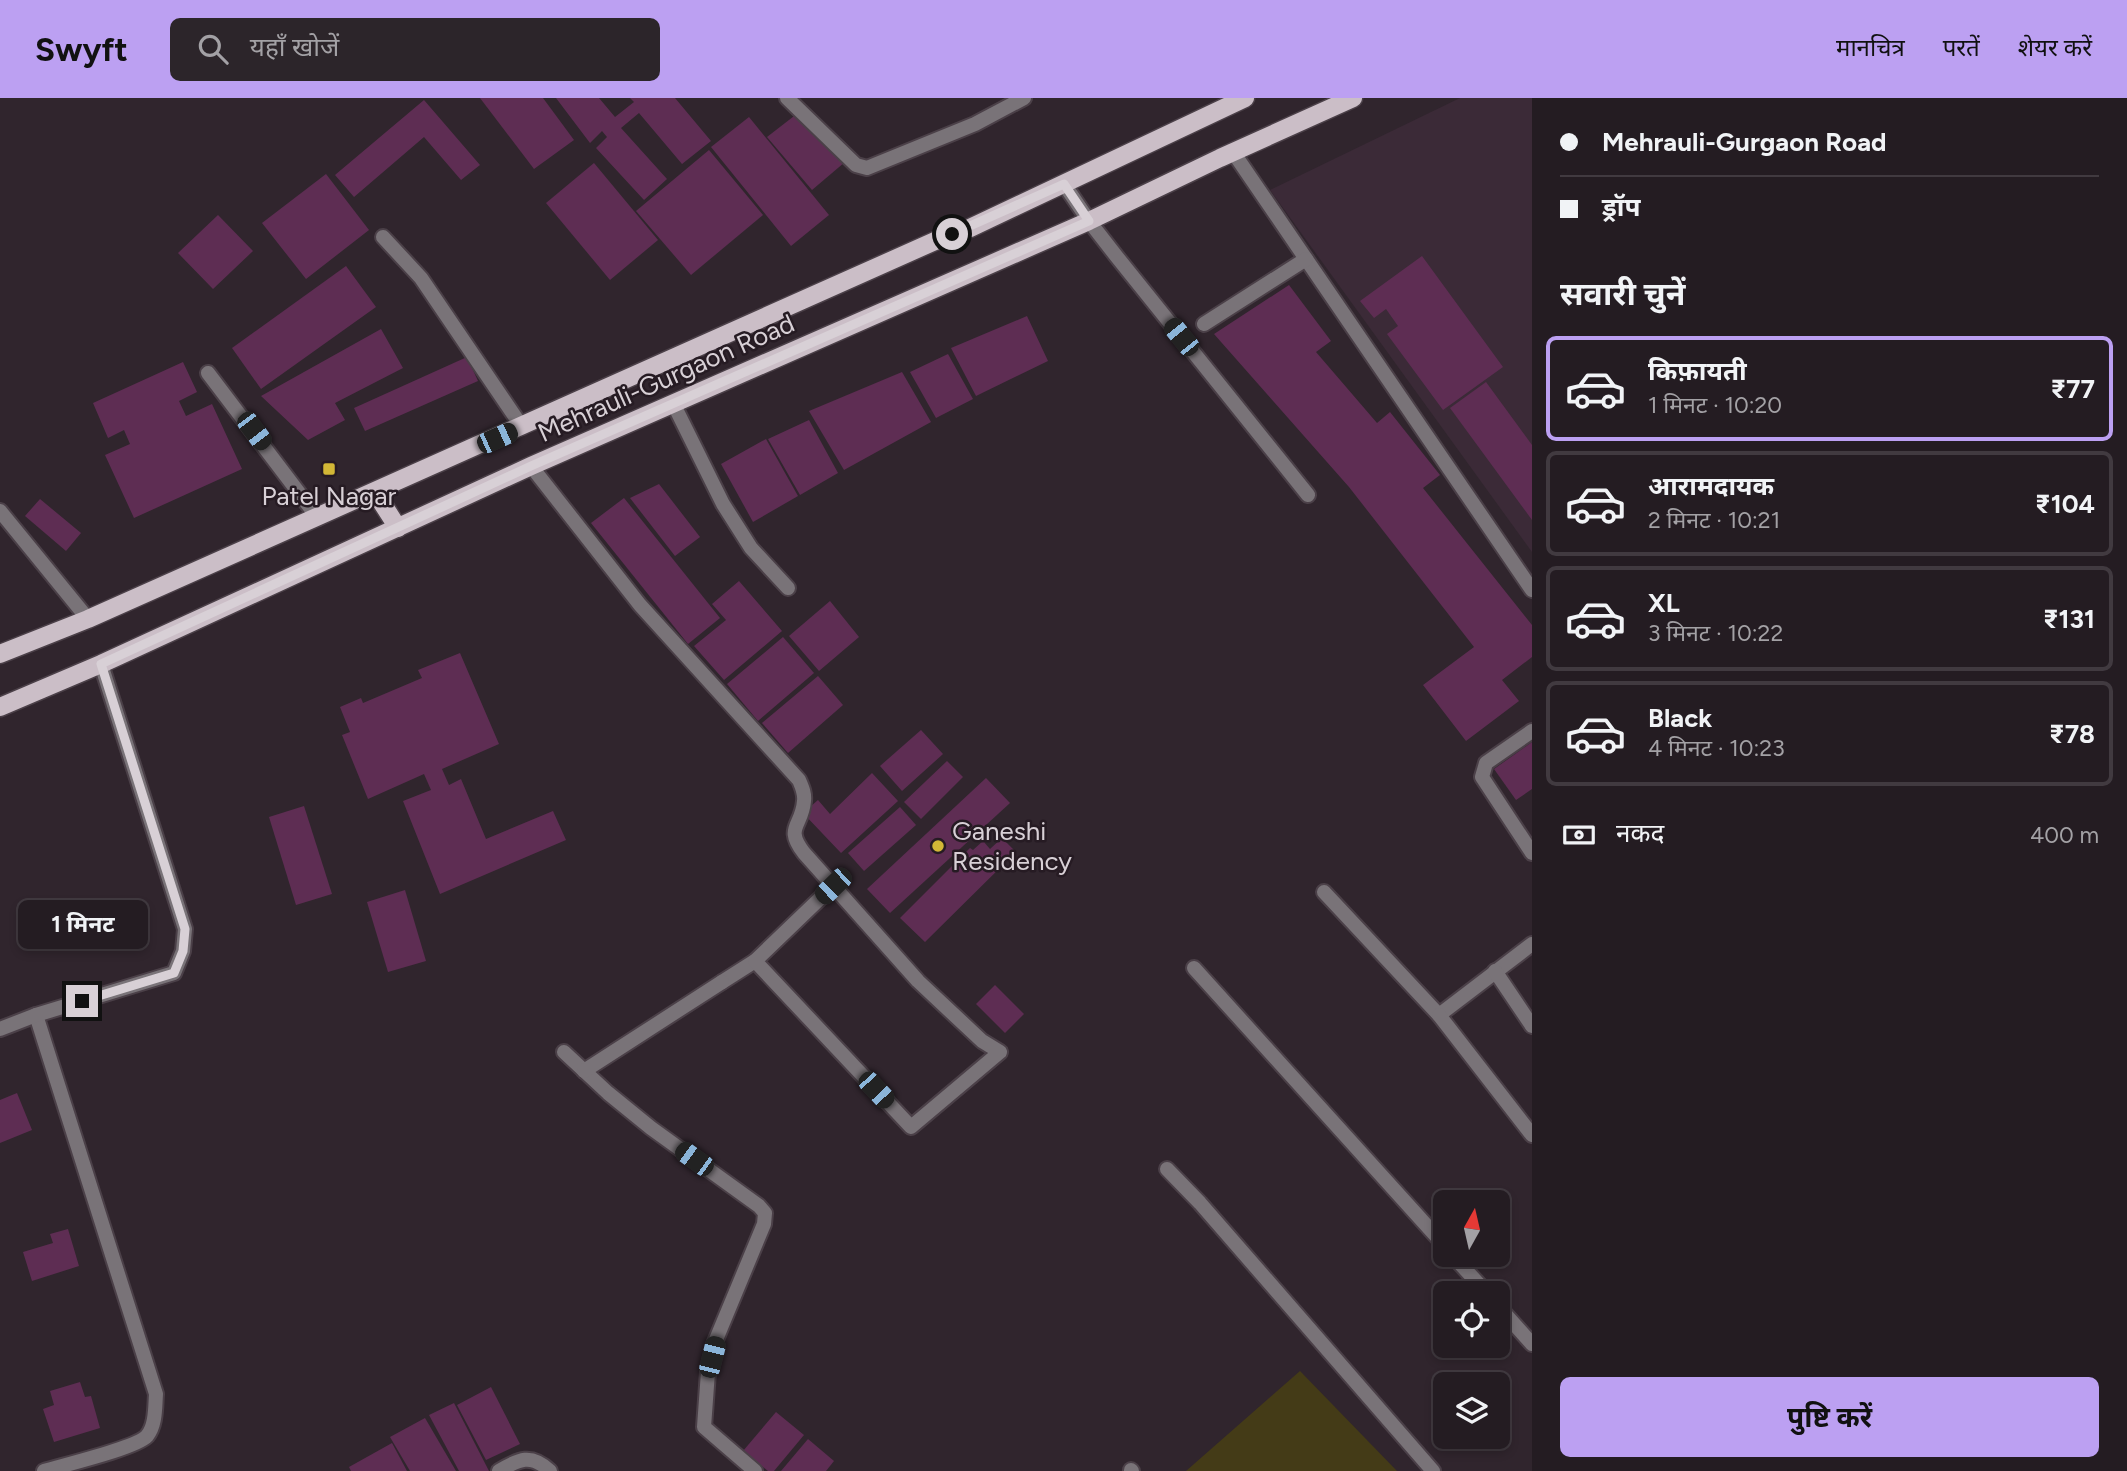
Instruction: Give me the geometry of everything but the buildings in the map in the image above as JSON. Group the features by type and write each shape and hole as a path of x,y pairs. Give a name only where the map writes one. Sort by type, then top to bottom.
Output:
{"main road":[{"name":"Mehrauli-Gurgaon Road","path":"0,654 88,619 318,518 934,241 970,228 1245,98"},
{"name":"Mehrauli-Gurgaon Road","path":"0,707 101,664 531,466 1089,221 1233,152 1324,104 1353,98"},
{"path":"375,492 398,528"}],"street":[{"path":"787,98 856,165 867,168 975,124 1024,98"},
{"path":"1233,152 1532,590"},
{"path":"1064,184 1089,221 1308,495"},
{"path":"383,237 421,278 522,427"},
{"path":"1204,324 1306,259"},
{"path":"208,373 318,518"},
{"path":"673,403 723,504 751,548 788,588"},
{"path":"531,466 640,605 799,779 804,792 804,804 795,829 796,842 918,981 982,1041 1000,1052 911,1127 755,961"},
{"path":"0,511 88,619"},
{"path":"0,1029 36,1015 174,973 183,951 185,929 101,664"},
{"path":"1532,731 1486,763 1482,777 1532,853"},
{"path":"584,1071 755,961 833,886"},
{"path":"1324,892 1439,1014 1532,1135"},
{"path":"1439,1014 1532,944"},
{"path":"1194,968 1433,1233"},
{"path":"1495,971 1532,1026"},
{"path":"36,1015 156,1394 155,1416 147,1436 125,1447 44,1471"},
{"path":"564,1052 651,1128 765,1213 764,1224 715,1342 708,1372 704,1427 755,1471"},
{"path":"1167,1169 1209,1213 1433,1471"},
{"path":"1463,1267 1476,1281"},
{"path":"1510,1319 1532,1344"},
{"path":"499,1471 513,1462 525,1459 539,1461 550,1471"}],"shaded area":[{"path":"1460,98 1532,98 1532,552 1270,190"},
{"path":"1300,1371 1397,1471 1186,1471"}],"place":[{"name":"Patel Nagar","path":"329,469"},
{"name":"Ganeshi Residency","path":"938,846"}],"route":[{"path":"82,1001 174,973 183,951 185,929 101,664 531,466 1089,221 1064,184 952,234"}]}
